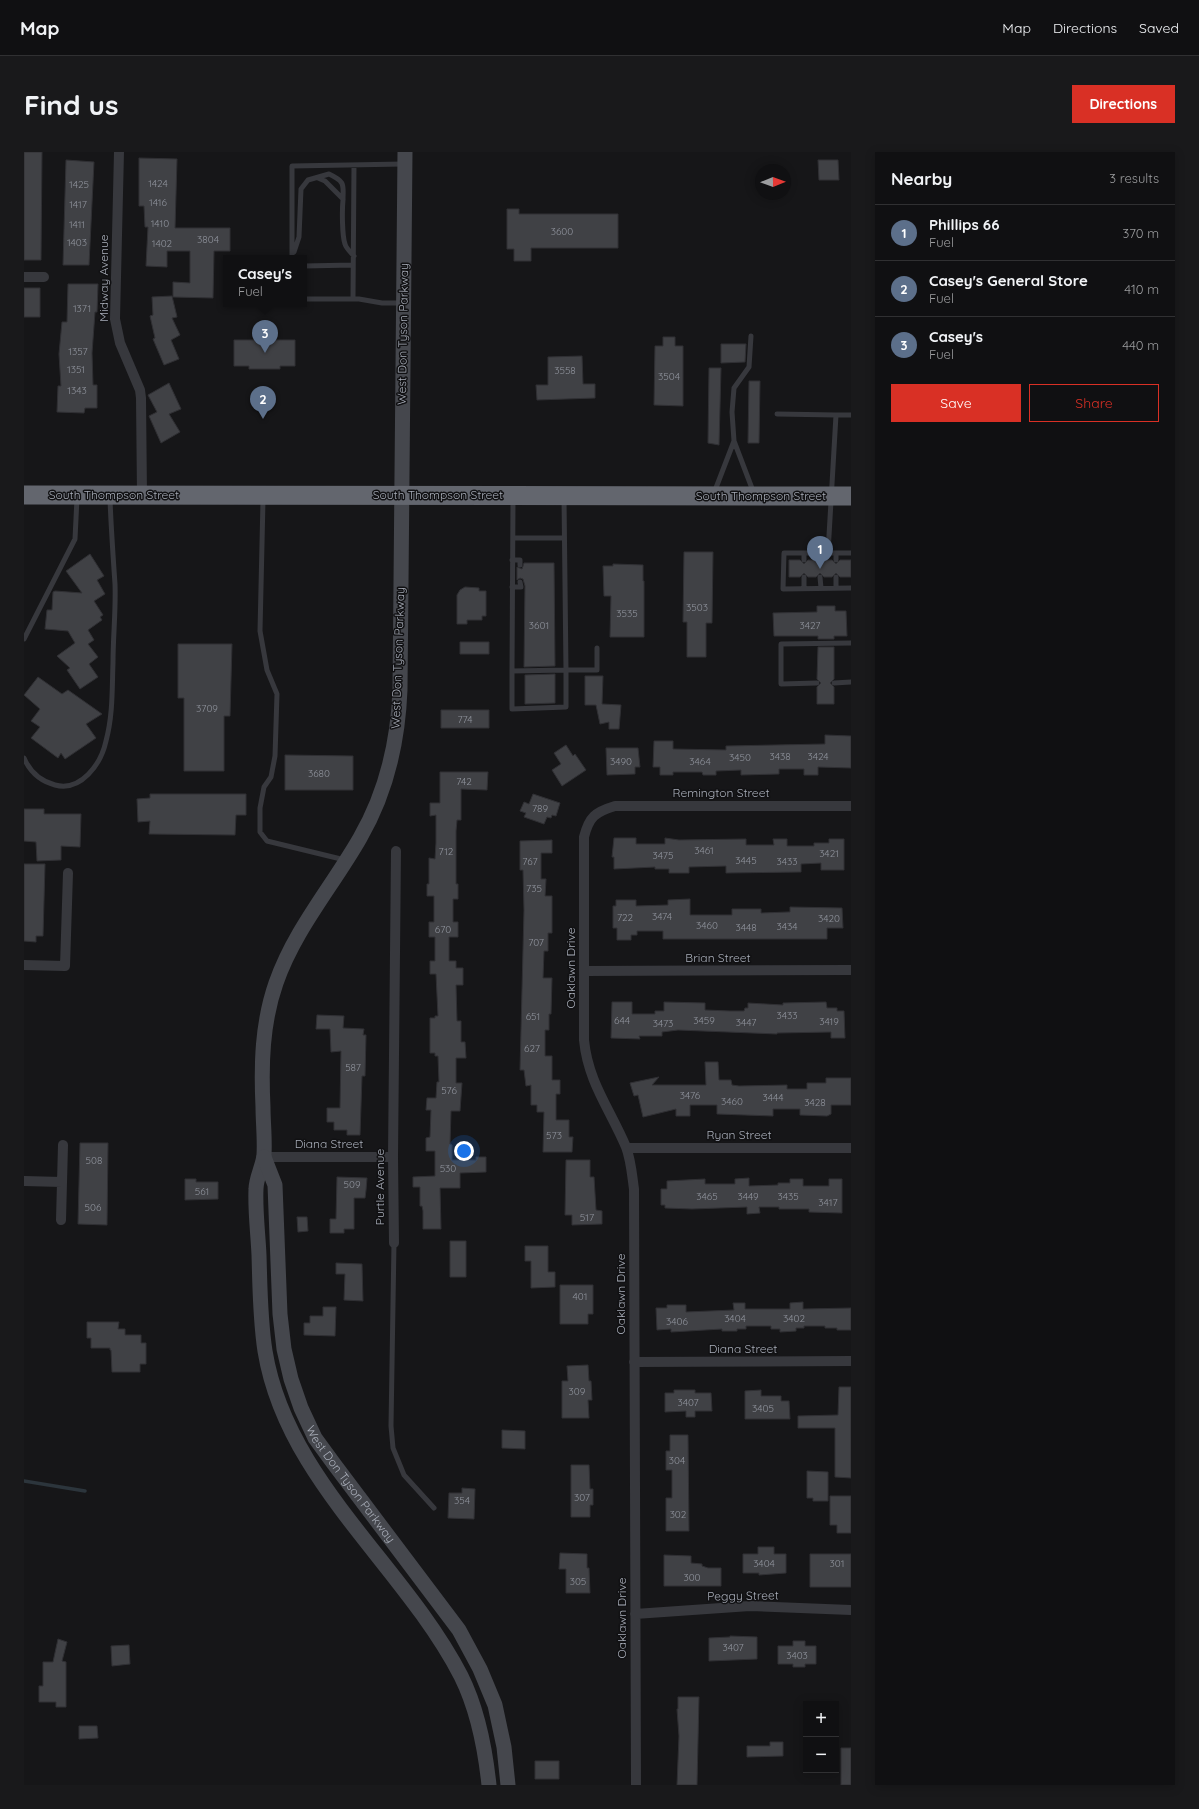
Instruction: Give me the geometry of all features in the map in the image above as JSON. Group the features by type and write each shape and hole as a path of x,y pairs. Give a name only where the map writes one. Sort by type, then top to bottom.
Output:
{"highway":[{"name":"South Thompson Street","path":"24,495 851,496"}],"main road":[{"name":"West Don Tyson Parkway","path":"405,158 399,700 394,747 381,796 360,838 296,936 275,984 264,1031 262,1069 264,1156 256,1186 261,1315 265,1350 272,1383 284,1416 300,1448 319,1477 442,1642 462,1678 476,1711 486,1751 489,1785"},
{"name":"West Don Tyson Parkway","path":"264,1156 275,1185 280,1314 284,1349 291,1379 301,1408 315,1438 458,1630 480,1669 495,1705 504,1747 508,1785"}],"street":[{"name":"Midway Avenue","path":"119,152 115,319 120,343 140,390 142,496"},
{"path":"24,277 44,277"},
{"name":"Remington Street","path":"593,815 603,809 615,806 851,806"},
{"name":"Oaklawn Drive","path":"593,815 587,825 584,837 584,1040 586,1058 591,1076 626,1148 632,1169 634,1189 636,1785"},
{"name":"Purtle Avenue","path":"394,1243 393,1157 396,852"},
{"path":"24,965 64,966 68,873"},
{"name":"Brian Street","path":"585,971 851,970"},
{"path":"62,1220 63,1145"},
{"name":"Ryan Street","path":"626,1148 851,1148"},
{"name":"Diana Street","path":"264,1156 393,1157"},
{"path":"24,1181 62,1182"},
{"name":"Diana Street","path":"634,1362 851,1361"},
{"name":"Peggy Street","path":"635,1614 750,1606 851,1610"}],"lane":[{"path":"292,255 292,166 354,165 405,158"},
{"path":"353,299 354,165"},
{"path":"293,255 299,237 300,189 308,180 330,174 336,177 343,184 345,190 343,200 345,244 354,256"},
{"path":"318,178 325,181 343,200"},
{"path":"307,266 353,265"},
{"path":"307,299 353,299 382,303 404,303"},
{"path":"751,336 749,367 734,388 732,412 734,441 754,496"},
{"path":"777,414 851,415"},
{"path":"828,553 830,496 836,415"},
{"path":"713,496 734,441"},
{"path":"24,639 76,539 77,495"},
{"path":"24,758 27,767 40,780 56,786 72,785 84,780 97,762 106,743 111,715 114,592 110,495"},
{"path":"263,495 260,631 267,670 277,694 274,756 271,777 264,786 260,808 260,832 267,842 346,860"},
{"path":"513,495 512,709 566,707 564,495"},
{"path":"513,538 564,538"},
{"path":"851,552 784,553 783,588 851,588"},
{"path":"804,553 804,560"},
{"path":"820,553 820,560"},
{"path":"836,553 836,560"},
{"path":"512,560 520,560 520,565"},
{"path":"804,577 804,588"},
{"path":"820,577 820,588"},
{"path":"836,577 836,588"},
{"path":"512,587 520,587 520,582"},
{"path":"817,683 781,684 781,644 851,643"},
{"path":"512,671 597,670 597,648"},
{"path":"834,683 851,682"},
{"name":"Purtle Avenue","path":"394,1243 391,1426 393,1448 404,1475 434,1508"}],"building":[{"path":"24,152 42,152 41,260 24,260"},
{"path":"139,158 177,159 175,228 230,228 230,251 214,251 213,298 173,297 173,282 190,283 190,251 167,251 167,267 146,266 148,227 145,227 144,206 139,206"},
{"path":"66,160 94,162 89,265 63,265"},
{"path":"818,160 838,160 839,180 819,180"},
{"path":"507,209 519,209 519,214 618,214 618,248 531,248 531,261 514,261 514,249 507,249"},
{"path":"68,284 98,284 97,312 95,312 92,353 93,385 97,385 97,408 85,408 84,413 57,412 58,386 61,386 59,354 62,322 67,322"},
{"path":"24,288 40,288 40,317 24,317"},
{"path":"172,296 177,317 172,318 180,335 171,340 179,359 164,365 153,339 155,338 150,316 153,315 152,297"},
{"path":"663,337 675,337 675,346 683,346 683,406 654,405 655,346 663,346"},
{"path":"234,340 295,340 295,366 280,366 280,369 249,369 249,366 234,366"},
{"path":"721,344 746,344 745,362 721,363"},
{"path":"582,356 583,384 595,384 595,398 537,400 536,385 548,385 548,357"},
{"path":"709,368 721,368 719,445 708,443"},
{"path":"749,381 760,381 759,443 748,443"},
{"path":"169,383 181,409 169,414 180,432 161,443 149,416 157,412 148,395"},
{"path":"684,552 713,552 712,623 706,623 706,657 687,657 687,622 683,622"},
{"path":"90,554 104,576 97,580 105,594 94,601 103,615 100,617 102,620 88,630 94,640 88,644 98,657 89,664 98,677 80,689 67,670 70,668 57,656 75,643 68,631 45,629 47,610 52,610 53,592 82,593 66,571"},
{"path":"789,560 800,560 804,564 808,560 816,560 820,564 824,560 832,560 836,564 840,560 851,560 851,577 840,577 836,573 832,577 824,577 820,573 816,577 808,577 804,573 800,577 789,577"},
{"path":"524,563 554,563 555,666 524,667 525,586 523,579 520,578 517,580 517,567 522,569"},
{"path":"613,564 643,565 644,637 610,637 611,596 604,596 603,566 613,566"},
{"path":"465,587 479,588 479,591 486,591 486,616 482,616 482,620 467,620 467,624 457,624 457,595 460,590"},
{"path":"817,606 835,606 835,611 846,611 847,636 834,636 834,639 818,639 818,636 774,636 773,613 817,612"},
{"path":"460,642 489,642 489,654 460,654"},
{"path":"178,644 232,644 230,716 224,716 224,771 184,771 184,698 178,698"},
{"path":"818,647 834,647 834,679 830,683 834,687 834,704 817,704 817,687 821,683 817,679"},
{"path":"555,674 555,703 525,704 525,675"},
{"path":"585,676 603,676 602,704 621,705 619,729 609,729 609,722 600,724 596,705 585,705"},
{"path":"38,677 62,694 68,690 102,714 86,724 96,738 65,759 61,753 58,758 31,738 40,727 31,721 40,709 24,695"},
{"path":"441,710 489,710 489,728 441,728"},
{"path":"825,735 851,736 851,768 818,767 818,775 804,775 804,769 779,769 779,774 741,775 741,770 716,771 716,775 703,775 702,772 673,772 673,775 660,775 660,767 653,767 654,741 673,741 673,749 726,750 726,746 825,744"},
{"path":"566,745 573,756 575,754 586,770 562,786 552,770 561,764 554,753"},
{"path":"606,748 638,748 640,767 635,767 635,774 607,775"},
{"path":"285,755 353,756 353,790 285,790"},
{"path":"440,772 488,772 487,790 461,789 461,820 457,820 456,831 456,884 458,884 458,899 453,899 453,922 458,922 458,937 449,937 449,961 456,961 456,968 463,968 463,985 456,985 457,1021 461,1021 461,1042 465,1042 466,1058 456,1058 456,1083 462,1083 460,1111 451,1111 450,1144 452,1145 452,1160 476,1160 476,1157 486,1157 486,1172 460,1173 460,1188 440,1188 441,1229 423,1229 423,1211 422,1206 420,1206 420,1187 413,1187 413,1177 435,1176 435,1151 426,1151 426,1138 430,1137 431,1110 426,1110 427,1098 436,1098 437,1082 439,1082 438,1056 435,1056 435,1053 430,1053 430,1018 435,1018 435,1016 438,1016 436,974 430,974 430,961 435,961 435,937 429,937 429,922 434,922 434,896 427,896 427,884 429,884 429,858 435,859 436,843 436,815 430,816 430,803 440,803"},
{"path":"150,794 246,794 246,815 236,815 235,835 149,834 150,821 138,822 137,799 150,798"},
{"path":"533,794 560,803 556,816 552,815 551,818 547,817 544,824 524,817 526,813 520,811 524,802 529,804"},
{"path":"24,809 44,809 44,814 81,814 80,847 61,846 61,860 37,861 36,842 24,841"},
{"path":"614,838 636,838 636,844 665,844 665,838 679,840 746,839 746,845 774,845 773,839 787,839 787,846 814,846 814,843 829,843 829,839 844,839 844,870 821,870 821,863 801,864 801,872 726,873 726,866 689,867 689,873 669,873 669,869 655,869 655,867 614,869 614,857 612,857"},
{"path":"552,840 552,853 541,853 541,879 546,879 545,896 552,896 552,933 548,933 548,951 544,951 543,978 552,978 549,1030 545,1030 545,1056 552,1056 552,1080 560,1080 560,1094 556,1094 556,1120 569,1120 569,1137 573,1137 572,1152 543,1152 544,1112 537,1112 537,1105 531,1105 531,1085 526,1086 524,1070 520,1070 524,910 523,870 520,870 520,841"},
{"path":"24,864 45,864 43,936 36,936 36,942 24,941"},
{"path":"690,899 690,915 732,915 732,909 761,909 761,913 790,912 790,907 842,908 843,928 827,928 827,939 663,939 663,931 637,931 637,935 631,935 631,940 617,940 617,928 613,928 613,906 616,906 616,900 636,900 636,906 668,905 668,900"},
{"path":"612,1002 632,1002 632,1014 655,1014 655,1011 664,1011 664,1002 705,1003 705,1010 744,1011 745,1008 748,1008 748,1003 783,1005 783,1003 826,1002 827,1008 837,1008 837,1011 844,1011 845,1038 831,1038 831,1032 777,1034 678,1030 662,1032 662,1036 639,1036 640,1039 611,1038"},
{"path":"317,1015 344,1016 343,1028 364,1029 363,1035 366,1035 365,1076 362,1076 360,1135 347,1135 347,1130 334,1130 334,1122 327,1122 327,1108 340,1108 341,1051 331,1052 330,1029 316,1029"},
{"path":"705,1062 718,1062 719,1080 731,1080 732,1085 739,1086 787,1085 787,1089 807,1089 807,1083 826,1083 826,1078 851,1078 851,1105 831,1105 831,1114 827,1116 800,1115 800,1109 773,1109 773,1116 717,1114 717,1105 690,1105 690,1116 676,1116 676,1109 643,1117 638,1095 634,1096 630,1083 659,1077 652,1085 706,1085"},
{"path":"80,1143 108,1143 107,1225 78,1224"},
{"path":"566,1160 590,1160 590,1177 594,1177 596,1210 602,1211 602,1224 572,1225 572,1215 565,1215"},
{"path":"337,1177 367,1178 365,1198 354,1198 354,1229 344,1229 344,1233 330,1233 330,1219 336,1219"},
{"path":"749,1178 749,1186 778,1185 778,1183 790,1183 790,1179 803,1179 803,1186 829,1186 829,1179 842,1179 842,1213 809,1212 809,1209 759,1207 760,1213 747,1214 747,1207 692,1209 665,1208 665,1205 661,1205 661,1189 667,1189 667,1181 705,1179 705,1184 735,1184 735,1179"},
{"path":"185,1179 196,1179 196,1182 218,1182 218,1199 185,1200"},
{"path":"297,1217 307,1217 308,1231 298,1232"},
{"path":"450,1241 466,1241 466,1277 450,1277"},
{"path":"525,1246 548,1246 548,1272 555,1272 555,1287 531,1288 531,1261 525,1261"},
{"path":"336,1263 362,1264 363,1301 344,1300 345,1274 336,1274"},
{"path":"560,1285 593,1285 593,1314 588,1314 588,1324 560,1324"},
{"path":"803,1302 803,1309 851,1308 851,1330 837,1330 837,1328 825,1328 825,1326 804,1326 804,1328 796,1328 796,1331 780,1332 780,1329 771,1329 771,1326 746,1326 746,1329 737,1329 737,1331 722,1331 722,1329 671,1332 671,1329 657,1330 656,1308 667,1308 667,1305 686,1305 686,1312 734,1310 733,1303 745,1303 745,1309 790,1309 790,1303"},
{"path":"323,1307 336,1307 335,1336 304,1335 304,1323 310,1323 310,1316 323,1316"},
{"path":"87,1322 119,1322 118,1329 125,1329 125,1335 141,1335 141,1343 146,1343 146,1364 140,1364 140,1372 112,1372 110,1348 91,1348 91,1338 87,1338"},
{"path":"588,1365 592,1400 588,1400 589,1418 562,1418 562,1381 568,1381 567,1366"},
{"path":"839,1387 851,1387 851,1478 835,1477 835,1428 798,1428 798,1416 838,1415"},
{"path":"674,1390 695,1390 695,1393 711,1393 712,1411 695,1411 695,1417 686,1417 686,1411 665,1412 665,1393 674,1393"},
{"path":"761,1390 761,1396 781,1396 781,1401 789,1401 790,1419 745,1419 745,1391"},
{"path":"502,1430 525,1431 525,1449 502,1448"},
{"path":"670,1435 688,1435 689,1531 666,1531 666,1498 672,1498 672,1470 666,1470 666,1451 670,1451"},
{"path":"571,1465 589,1465 590,1489 593,1489 593,1505 590,1505 590,1517 571,1517"},
{"path":"807,1471 828,1472 828,1501 813,1501 813,1498 807,1498"},
{"path":"462,1488 475,1489 474,1519 448,1518 449,1493 462,1493"},
{"path":"830,1496 851,1496 851,1533 837,1533 837,1525 830,1525"},
{"path":"758,1547 774,1547 774,1554 786,1554 786,1573 759,1575 759,1573 743,1573 743,1554 758,1554"},
{"path":"560,1553 587,1554 590,1593 566,1593 566,1569 559,1569"},
{"path":"810,1554 851,1554 851,1587 810,1587"},
{"path":"664,1555 691,1556 691,1563 702,1564 702,1566 708,1568 721,1568 721,1586 664,1586"},
{"path":"730,1636 757,1637 757,1659 709,1661 709,1638"},
{"path":"58,1639 67,1642 62,1661 66,1662 66,1707 56,1707 56,1702 39,1702 39,1686 43,1686 43,1662 53,1662"},
{"path":"793,1641 805,1641 805,1646 816,1646 816,1664 805,1664 805,1667 793,1667 793,1664 778,1664 778,1646 793,1646"},
{"path":"129,1645 130,1664 112,1666 111,1646"},
{"path":"678,1697 699,1697 697,1785 677,1785 679,1736 677,1709"},
{"path":"79,1726 97,1726 98,1738 79,1739"},
{"path":"770,1742 783,1742 783,1756 747,1757 747,1746 770,1746"},
{"path":"841,1748 851,1748 851,1785 841,1785"},
{"path":"535,1761 559,1761 559,1779 535,1779"}],"waterway":[{"path":"24,1481 85,1491"}],"place":[{"name":"Casey's","path":"265,353"},
{"name":"Casey's General Store","path":"263,419"},
{"name":"Phillips 66","path":"820,569"}]}
